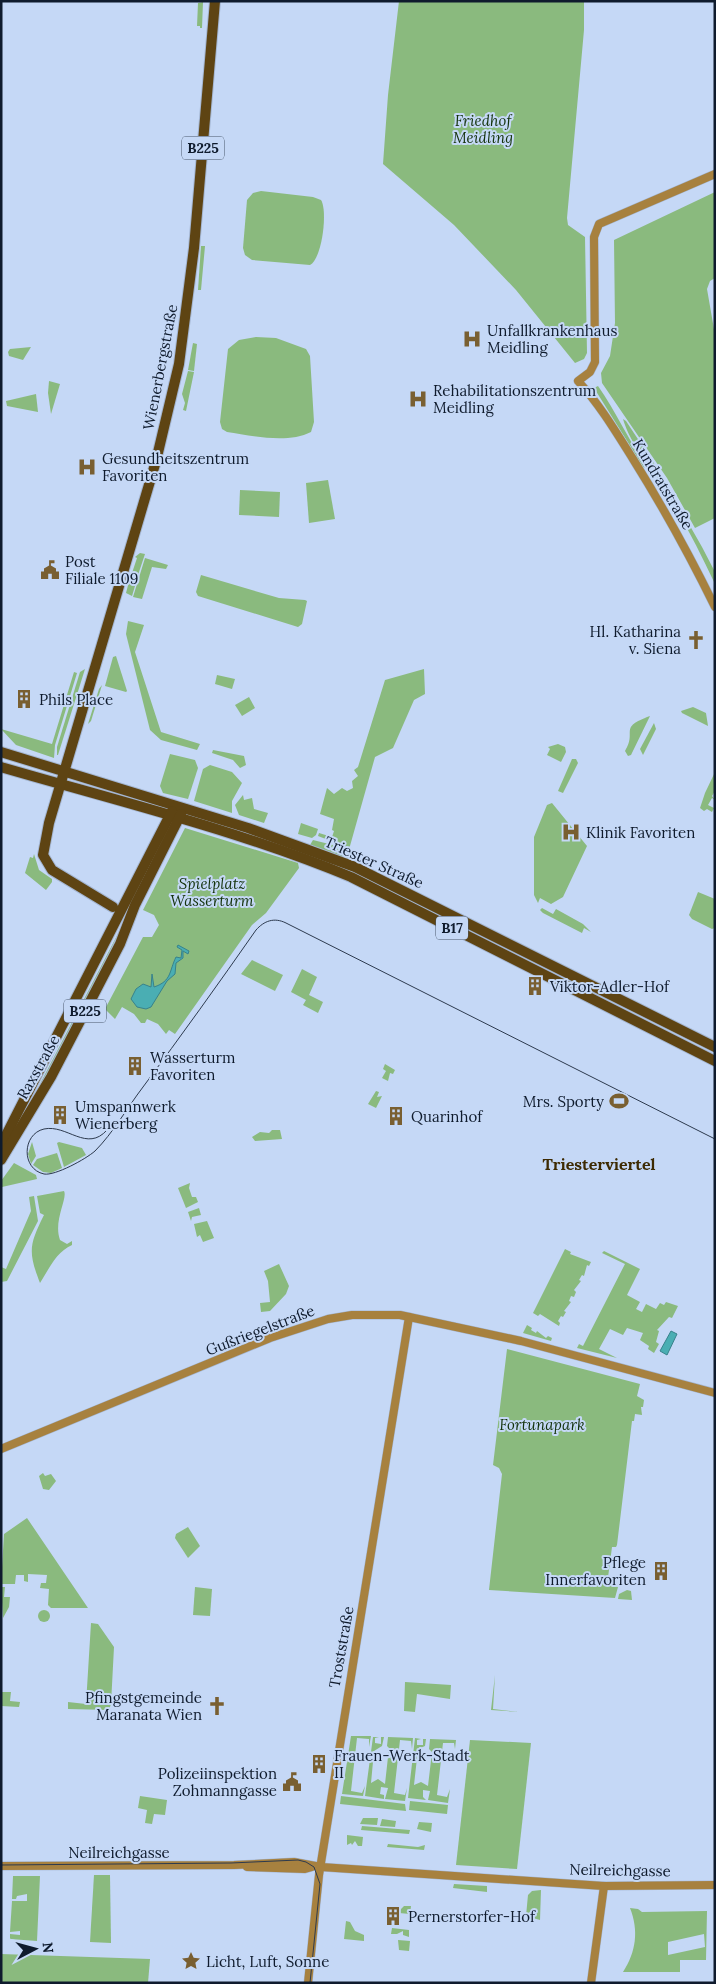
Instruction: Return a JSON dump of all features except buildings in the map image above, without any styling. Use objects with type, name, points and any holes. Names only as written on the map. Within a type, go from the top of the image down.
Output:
[{"type":"main road","name":"Wienerbergstraße","points":[[113,907],[61,876],[46,862],[44,846],[60,784],[128,558],[174,392],[190,292],[215,1]]},
{"type":"main road","name":"Triester Straße","points":[[1,752],[177,812],[351,877],[715,1061]]},
{"type":"main road","name":"Triester Straße","points":[[1,767],[60,784],[248,828],[355,867],[715,1048]]},
{"type":"main road","name":"Raxstraße","points":[[1,1160],[51,1077],[120,944],[130,906],[177,812]]},
{"type":"main road","name":"Raxstraße","points":[[1,1145],[116,923],[130,906]]},
{"type":"main road","points":[[116,923],[113,907],[130,906]]},
{"type":"street","name":"Kundratstraße","points":[[715,174],[599,224],[594,237],[595,362],[590,372],[578,382],[602,410],[646,480],[681,540],[715,607]]},
{"type":"street","name":"Gußriegelstraße","points":[[1,1449],[295,1329],[352,1315],[400,1315],[521,1341],[715,1393]]},
{"type":"street","name":"Troststraße","points":[[308,1983],[321,1868],[348,1687],[388,1459],[409,1317]]},
{"type":"street","name":"Neilreichgasse","points":[[2,1866],[234,1865],[294,1862],[321,1868],[446,1874],[604,1886],[715,1885]]},
{"type":"street","points":[[591,1983],[604,1886]]},
{"type":"green space","name":"Friedhof Meidling","points":[[399,1],[584,1],[584,30],[567,218],[568,225],[585,237],[587,353],[584,359],[575,363],[516,290],[454,225],[383,164],[388,95]]},
{"type":"green space","points":[[203,2],[202,28],[200,28],[200,26],[197,26],[198,3]]},
{"type":"green space","points":[[261,191],[313,197],[321,200],[324,214],[323,234],[318,254],[310,265],[252,260],[245,255],[243,248],[247,200],[253,193]]},
{"type":"green space","points":[[715,192],[715,278],[710,281],[707,289],[715,335],[715,518],[695,528],[667,478],[602,383],[601,373],[610,356],[615,323],[614,240]]},
{"type":"green space","points":[[201,246],[205,246],[201,290],[198,290]]},
{"type":"green space","points":[[256,337],[276,338],[306,349],[310,356],[314,422],[311,432],[292,438],[270,438],[227,432],[222,429],[220,422],[228,349],[239,340]]},
{"type":"green space","points":[[193,343],[197,344],[194,371],[188,370]]},
{"type":"green space","points":[[31,347],[23,360],[9,356],[8,352],[10,349]]},
{"type":"green space","points":[[188,371],[194,372],[186,411],[183,410],[185,403],[182,394]]},
{"type":"green space","points":[[49,381],[60,384],[51,414],[48,393]]},
{"type":"green space","points":[[598,386],[646,467],[644,468],[594,388]]},
{"type":"green space","points":[[36,394],[38,412],[7,406],[6,401]]},
{"type":"green space","points":[[623,419],[657,468],[702,547],[715,572],[715,584],[683,521],[630,437]]},
{"type":"green space","points":[[328,480],[335,519],[309,523],[306,483]]},
{"type":"green space","points":[[240,490],[280,492],[279,517],[239,515]]},
{"type":"green space","points":[[140,553],[145,554],[138,575],[132,573],[137,558],[135,557]]},
{"type":"green space","points":[[145,558],[168,565],[166,569],[152,567],[142,599],[133,597]]},
{"type":"green space","points":[[131,574],[138,576],[132,596],[126,593]]},
{"type":"green space","points":[[201,575],[279,598],[305,600],[307,601],[302,624],[298,627],[198,596],[196,592]]},
{"type":"green space","points":[[128,621],[144,625],[135,652],[161,732],[200,744],[197,750],[161,740],[150,730],[126,634]]},
{"type":"green space","points":[[116,656],[126,692],[105,686],[113,657]]},
{"type":"green space","points":[[85,669],[57,755],[57,747],[80,672]]},
{"type":"green space","points":[[424,669],[425,694],[414,700],[393,748],[375,757],[348,853],[336,843],[318,836],[319,833],[332,837],[334,831],[332,830],[334,819],[320,814],[327,788],[334,794],[342,788],[347,791],[353,788],[352,781],[358,776],[354,770],[358,767],[385,680]]},
{"type":"green space","points":[[74,672],[77,673],[55,745],[54,758],[16,745],[1,729],[52,744]]},
{"type":"green space","points":[[217,675],[235,679],[232,689],[215,684]]},
{"type":"green space","points":[[102,685],[91,721],[88,724],[99,689]]},
{"type":"green space","points":[[249,697],[255,708],[242,716],[235,705]]},
{"type":"green space","points":[[693,707],[706,713],[708,726],[681,711]]},
{"type":"green space","points":[[650,716],[631,755],[628,756],[625,751],[630,739],[631,727],[640,720]]},
{"type":"green space","points":[[654,723],[656,729],[643,755],[640,749]]},
{"type":"green space","points":[[558,744],[565,747],[566,752],[561,762],[547,755],[550,749],[548,747]]},
{"type":"green space","points":[[213,750],[244,756],[246,765],[240,768],[233,760],[212,753]]},
{"type":"green space","points":[[170,754],[195,760],[198,768],[188,799],[163,793],[160,786]]},
{"type":"green space","points":[[572,759],[576,759],[578,763],[563,793],[558,791]]},
{"type":"green space","points":[[210,765],[232,772],[242,783],[232,801],[232,813],[194,801],[203,769]]},
{"type":"green space","points":[[715,772],[715,791],[712,796],[715,800],[712,798],[708,805],[714,808],[712,812],[707,809],[704,811],[700,808]]},
{"type":"green space","points":[[243,795],[244,800],[252,798],[254,809],[268,813],[264,823],[239,815],[235,805]]},
{"type":"green space","points":[[552,803],[587,846],[563,897],[551,904],[540,898],[538,903],[534,895],[534,837],[547,805]]},
{"type":"green space","points":[[301,823],[318,829],[316,835],[312,838],[298,834]]},
{"type":"green space","name":"Spielplatz Wasserturm","points":[[185,828],[298,863],[299,868],[266,913],[252,925],[175,1034],[169,1030],[166,1034],[158,1024],[147,1019],[145,1023],[141,1023],[134,1014],[122,1007],[115,1019],[105,1009],[143,937],[152,937],[159,925],[154,915],[143,910]]},
{"type":"green space","points":[[313,840],[333,845],[351,860],[310,845]]},
{"type":"green space","points":[[34,854],[39,870],[52,879],[46,890],[25,873],[30,857],[33,858]]},
{"type":"green space","points":[[698,892],[715,899],[715,928],[712,929],[692,919],[689,915]]},
{"type":"green space","points":[[542,908],[553,914],[556,909],[583,924],[591,932],[584,928],[582,933],[543,913],[540,910]]},
{"type":"green space","points":[[123,924],[77,1019],[36,1095],[41,1082]]},
{"type":"green space","points":[[252,960],[283,975],[275,991],[241,974]]},
{"type":"green space","points":[[302,969],[317,977],[309,995],[323,1002],[318,1013],[303,1005],[306,1000],[291,992]]},
{"type":"green space","points":[[385,1064],[395,1070],[393,1074],[390,1073],[388,1081],[382,1078],[386,1071],[383,1069]]},
{"type":"green space","points":[[376,1091],[379,1092],[377,1097],[382,1096],[376,1108],[368,1104]]},
{"type":"green space","points":[[272,1130],[280,1130],[282,1139],[255,1141],[252,1137],[260,1132],[269,1133]]},
{"type":"green space","points":[[32,1142],[36,1156],[31,1164],[28,1154]]},
{"type":"green space","points":[[57,1143],[82,1148],[86,1155],[64,1167]]},
{"type":"green space","points":[[57,1153],[62,1168],[51,1173],[43,1172],[33,1165],[37,1159]]},
{"type":"green space","points":[[14,1163],[36,1175],[37,1179],[2,1187],[1,1181]]},
{"type":"green space","points":[[190,1183],[189,1188],[192,1197],[196,1197],[198,1202],[186,1208],[178,1188]]},
{"type":"green space","points":[[64,1191],[58,1233],[60,1240],[67,1244],[72,1241],[72,1245],[57,1256],[40,1283],[32,1256],[35,1234],[44,1215],[40,1213],[37,1196]]},
{"type":"green space","points":[[34,1196],[38,1221],[7,1281],[1,1282],[1,1267],[6,1269],[31,1211],[29,1197]]},
{"type":"green space","points":[[199,1208],[201,1215],[192,1217],[191,1221],[188,1212]]},
{"type":"green space","points":[[207,1221],[214,1238],[203,1242],[200,1235],[197,1237],[194,1224]]},
{"type":"green space","points":[[565,1249],[571,1252],[570,1254],[591,1262],[589,1266],[587,1265],[584,1276],[582,1275],[579,1280],[581,1281],[574,1290],[576,1292],[574,1297],[571,1296],[569,1301],[571,1302],[564,1311],[566,1312],[558,1321],[560,1323],[559,1326],[540,1314],[538,1316],[533,1313]]},
{"type":"green space","points":[[604,1251],[640,1269],[627,1295],[640,1302],[636,1309],[642,1312],[646,1304],[656,1309],[660,1303],[664,1305],[666,1302],[678,1306],[672,1318],[669,1317],[657,1330],[659,1331],[656,1342],[659,1344],[654,1353],[648,1349],[649,1346],[640,1340],[643,1333],[627,1328],[623,1335],[610,1329],[599,1349],[617,1358],[577,1348],[579,1344],[583,1346],[625,1264],[602,1253]]},
{"type":"green space","points":[[279,1264],[289,1286],[286,1294],[270,1311],[261,1312],[260,1303],[270,1302],[268,1281],[264,1271]]},
{"type":"green space","points":[[527,1325],[536,1333],[537,1331],[546,1338],[548,1336],[552,1338],[551,1341],[523,1333]]},
{"type":"green space","name":"Fortunapark","points":[[507,1349],[640,1384],[637,1396],[644,1400],[643,1407],[641,1407],[642,1415],[635,1414],[634,1421],[632,1421],[617,1545],[612,1547],[607,1585],[618,1587],[615,1598],[489,1590],[502,1474],[499,1468],[493,1465]]},
{"type":"green space","points":[[43,1473],[45,1476],[51,1474],[56,1481],[49,1490],[43,1489],[39,1476]]},
{"type":"green space","points":[[27,1518],[88,1608],[51,1608],[48,1605],[49,1589],[40,1588],[41,1583],[46,1583],[47,1575],[28,1574],[28,1582],[24,1581],[24,1575],[16,1575],[15,1584],[1,1584],[4,1534]]},
{"type":"green space","points":[[188,1527],[200,1546],[188,1558],[175,1538],[176,1534]]},
{"type":"green space","points":[[1,1587],[5,1587],[4,1597],[10,1597],[9,1607],[3,1618]]},
{"type":"green space","points":[[195,1587],[212,1589],[210,1616],[193,1615]]},
{"type":"green space","points":[[627,1590],[631,1591],[632,1600],[618,1599],[619,1594]]},
{"type":"green space","points":[[46,1610],[49,1611],[49,1621],[42,1622],[39,1621],[38,1614],[39,1611]]},
{"type":"green space","points":[[91,1623],[98,1624],[114,1647],[111,1704],[109,1710],[68,1709],[68,1702],[86,1704]]},
{"type":"green space","points":[[495,1675],[493,1709],[519,1712],[491,1710]]},
{"type":"green space","points":[[405,1682],[451,1685],[450,1699],[417,1694],[415,1712],[404,1711]]},
{"type":"green space","points":[[1,1692],[11,1692],[10,1701],[20,1702],[19,1707],[1,1706]]},
{"type":"green space","points":[[351,1736],[371,1736],[369,1747],[369,1739],[357,1738],[351,1791],[362,1793],[365,1786],[363,1796],[342,1794]]},
{"type":"green space","points":[[373,1737],[379,1737],[375,1738],[375,1743],[381,1744],[381,1737],[384,1737],[382,1746],[374,1751],[371,1783],[378,1779],[385,1784],[389,1748],[387,1746],[388,1737],[413,1738],[412,1749],[411,1741],[400,1740],[394,1793],[405,1795],[407,1788],[405,1801],[385,1799],[388,1788],[381,1787],[380,1794],[384,1795],[384,1799],[365,1796]]},
{"type":"green space","points":[[415,1738],[421,1739],[417,1740],[417,1745],[423,1745],[423,1739],[426,1739],[425,1746],[418,1749],[414,1785],[421,1782],[428,1786],[432,1752],[429,1749],[430,1739],[456,1740],[455,1749],[454,1743],[443,1743],[437,1795],[447,1797],[450,1789],[448,1803],[428,1800],[430,1791],[423,1790],[423,1797],[426,1800],[408,1798]]},
{"type":"green space","points":[[470,1740],[531,1743],[517,1869],[456,1865]]},
{"type":"green space","points":[[140,1796],[167,1800],[165,1815],[154,1814],[152,1824],[145,1823],[147,1810],[138,1808]]},
{"type":"green space","points":[[341,1796],[405,1804],[406,1811],[340,1804]]},
{"type":"green space","points":[[410,1801],[448,1805],[447,1814],[409,1810]]},
{"type":"green space","points":[[363,1818],[378,1818],[377,1825],[360,1824]]},
{"type":"green space","points":[[382,1819],[396,1821],[395,1827],[380,1826]]},
{"type":"green space","points":[[419,1822],[432,1823],[431,1832],[417,1829]]},
{"type":"green space","points":[[362,1826],[410,1830],[409,1834],[361,1830]]},
{"type":"green space","points":[[347,1835],[363,1837],[362,1846],[358,1846],[355,1841],[352,1845],[351,1843],[347,1845]]},
{"type":"green space","points":[[388,1844],[418,1847],[425,1845],[424,1850],[387,1847]]},
{"type":"green space","points":[[94,1875],[110,1875],[111,1943],[90,1942]]},
{"type":"green space","points":[[13,1876],[40,1876],[37,1941],[10,1939],[10,1934],[20,1935],[20,1931],[10,1932],[12,1901],[27,1901],[27,1894],[12,1899]]},
{"type":"green space","points":[[454,1884],[487,1886],[487,1892],[453,1888]]},
{"type":"green space","points":[[541,1890],[540,1920],[526,1916],[528,1895],[532,1891]]},
{"type":"green space","points":[[389,1906],[399,1911],[404,1906],[411,1906],[410,1914],[388,1912]]},
{"type":"green space","points":[[630,1908],[638,1909],[642,1912],[707,1911],[706,1960],[680,1960],[680,1972],[623,1972],[631,1957],[635,1941],[633,1917]],"holes":[[[704,1934],[705,1947],[668,1955],[668,1942]]]},
{"type":"green space","points":[[346,1921],[350,1922],[355,1931],[364,1935],[364,1941],[344,1939]]},
{"type":"green space","points":[[392,1928],[409,1930],[409,1937],[403,1935],[403,1931],[391,1934]]},
{"type":"green space","points":[[398,1940],[410,1941],[409,1951],[399,1950]]},
{"type":"green space","points":[[1,1954],[150,1959],[148,1983],[1,1983]]},
{"type":"shaded area","points":[[178,945],[189,951],[188,954],[183,951],[183,958],[176,963],[175,974],[167,981],[151,1007],[146,1009],[137,1007],[131,999],[136,989],[143,984],[151,987],[152,974],[154,987],[167,979],[176,957],[181,958],[182,950],[177,947]]},
{"type":"shaded area","points":[[671,1331],[677,1334],[667,1355],[660,1351]]},
{"type":"tram line","points":[[107,1130],[92,1139],[61,1130],[44,1129],[31,1137],[28,1144],[28,1159],[36,1171],[49,1174],[70,1166],[95,1151],[114,1128],[256,930],[266,922],[277,920],[715,1139]]},
{"type":"tram line","points":[[1,1865],[231,1863],[298,1860],[306,1862],[314,1867],[320,1884],[310,1983]]},
{"type":"place","name":"Unfallkrankenhaus Meidling","points":[[472,339]]},
{"type":"place","name":"Rehabilitationszentrum Meidling","points":[[418,399]]},
{"type":"place","name":"Gesundheitszentrum Favoriten","points":[[87,467]]},
{"type":"place","name":"Post Filiale 1109","points":[[50,570]]},
{"type":"place","name":"Hl. Katharina v. Siena","points":[[696,640]]},
{"type":"place","name":"Phils Place","points":[[24,699]]},
{"type":"place","name":"Klinik Favoriten","points":[[571,832]]},
{"type":"place","name":"Viktor-Adler-Hof","points":[[535,986]]},
{"type":"place","name":"Wasserturm Favoriten","points":[[135,1066]]},
{"type":"place","name":"Mrs. Sporty","points":[[619,1101]]},
{"type":"place","name":"Umspannwerk Wienerberg","points":[[60,1115]]},
{"type":"place","name":"Quarinhof","points":[[396,1116]]},
{"type":"place","name":"Pflege Innerfavoriten","points":[[661,1571]]},
{"type":"place","name":"Pfingstgemeinde Maranata Wien","points":[[217,1706]]},
{"type":"place","name":"Frauen-Werk-Stadt II","points":[[319,1764]]},
{"type":"place","name":"Polizeiinspektion Zohmanngasse","points":[[292,1782]]},
{"type":"place","name":"Pernerstorfer-Hof","points":[[393,1916]]},
{"type":"place","name":"Licht, Luft, Sonne","points":[[191,1961]]},
{"type":"district","name":"Triesterviertel","points":[[599,1164]]}]
